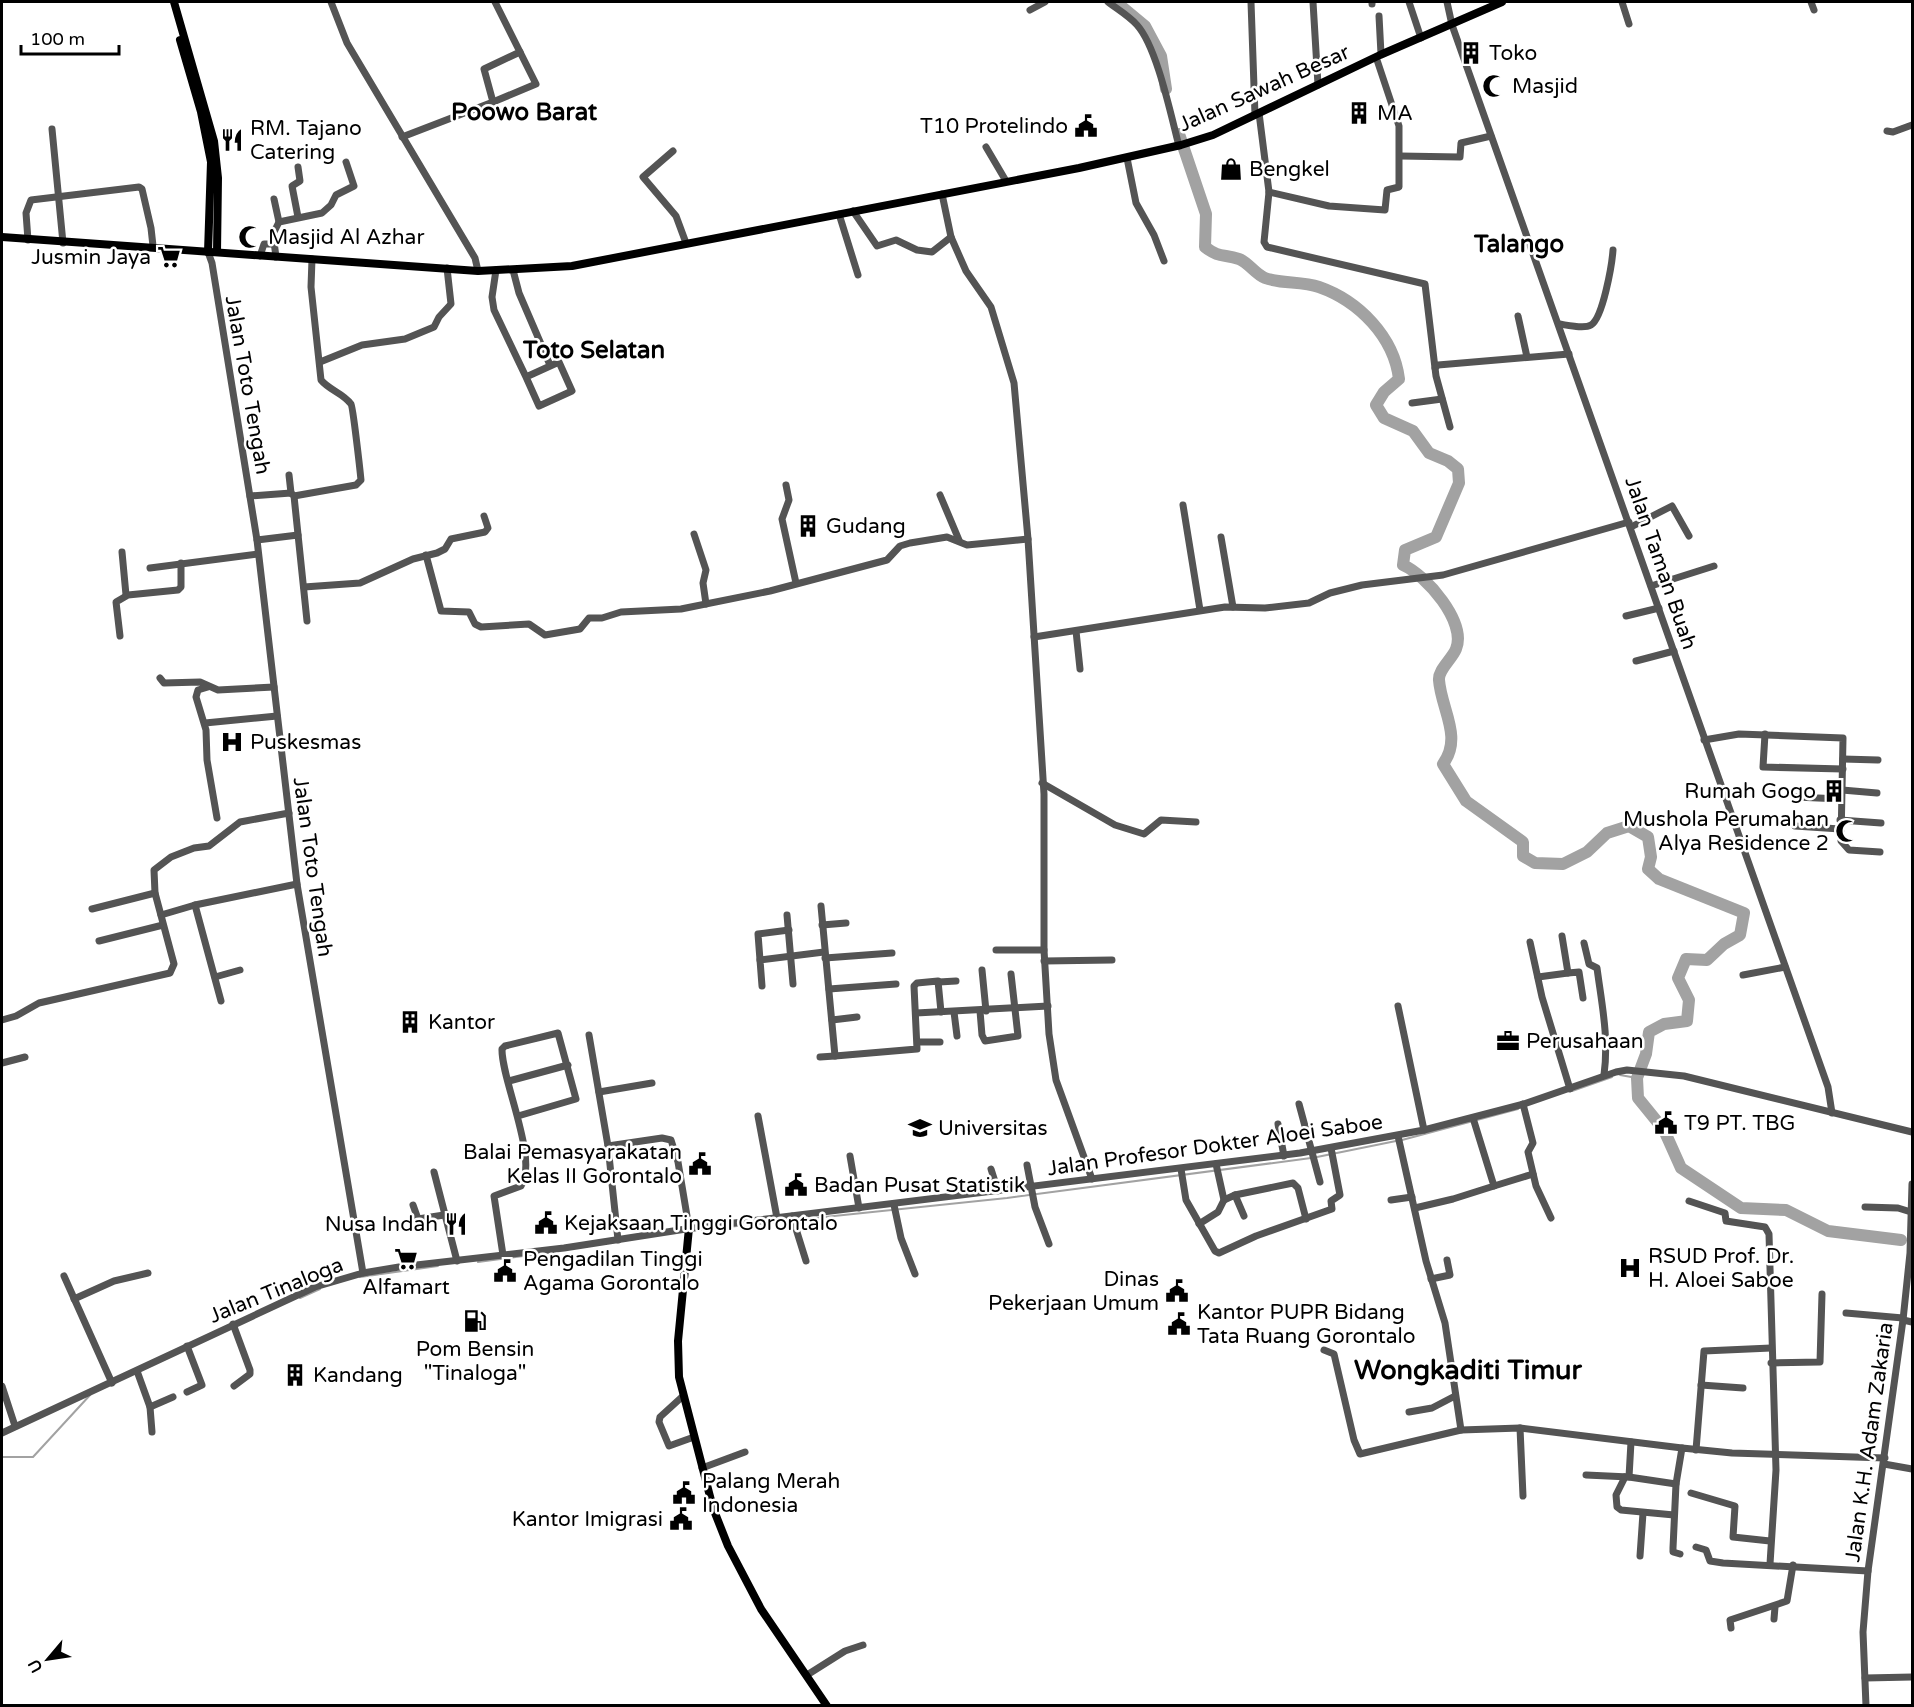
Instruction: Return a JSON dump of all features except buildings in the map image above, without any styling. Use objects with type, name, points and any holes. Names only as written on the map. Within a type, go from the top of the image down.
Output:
[{"type":"main road","points":[[169,2],[213,153]]},
{"type":"main road","points":[[2,237],[212,252],[213,153],[209,117],[174,2]]},
{"type":"main road","name":"Jalan Sawah Besar","points":[[212,252],[478,271],[572,266],[1180,146],[1257,114],[1379,55],[1502,2]]},
{"type":"main road","points":[[689,1228],[678,1341],[679,1377],[719,1527],[739,1569],[775,1631],[827,1706]]},
{"type":"street","points":[[331,2],[347,43],[475,258],[478,271]]},
{"type":"street","points":[[402,136],[536,84],[495,2]]},
{"type":"street","points":[[1030,10],[1045,2]]},
{"type":"street","points":[[1108,2],[1143,33],[1180,146]]},
{"type":"street","points":[[1251,2],[1257,114],[1269,192],[1264,237],[1267,247],[1426,285],[1435,368],[1450,427]]},
{"type":"street","points":[[1313,2],[1318,85]]},
{"type":"street","points":[[1409,2],[1421,38]]},
{"type":"street","name":"Jalan Taman Buah","points":[[1447,2],[1452,25],[1827,1087],[1832,1113]]},
{"type":"street","points":[[1622,2],[1629,24]]},
{"type":"street","points":[[1811,2],[1814,10]]},
{"type":"street","points":[[1269,192],[1329,206],[1384,211],[1387,190],[1399,188],[1399,126],[1379,55],[1379,16]]},
{"type":"street","points":[[493,102],[484,69],[520,52]]},
{"type":"street","points":[[1887,131],[1893,132],[1912,125]]},
{"type":"street","points":[[52,129],[63,243]]},
{"type":"street","points":[[1400,156],[1460,157],[1461,143],[1491,136]]},
{"type":"street","points":[[986,147],[1006,181]]},
{"type":"street","points":[[673,151],[643,177],[676,216],[686,243]]},
{"type":"street","points":[[1127,158],[1136,203],[1154,235],[1164,261]]},
{"type":"street","points":[[276,257],[274,230],[279,222],[325,212],[336,195],[354,186],[346,162]]},
{"type":"street","points":[[298,167],[300,180],[292,186],[298,217]]},
{"type":"street","points":[[28,240],[26,213],[33,199],[60,199],[141,188],[153,246]]},
{"type":"street","points":[[942,194],[951,237],[966,272],[991,307],[1011,368],[1028,538],[1034,637],[1042,783],[1044,961],[1049,1034],[1056,1080],[1092,1179]]},
{"type":"street","points":[[274,199],[279,222]]},
{"type":"street","points":[[853,211],[877,246],[896,240],[917,250],[932,252],[951,237]]},
{"type":"street","points":[[840,214],[858,274]]},
{"type":"street","points":[[260,256],[264,244],[274,244]]},
{"type":"street","points":[[1558,324],[1587,326],[1593,323],[1601,307],[1604,291],[1610,283],[1613,250]]},
{"type":"street","name":"Jalan Toto Tengah","points":[[212,252],[257,540],[297,884],[363,1273]]},
{"type":"street","points":[[250,496],[292,494],[361,482],[353,408],[346,398],[322,382],[311,287],[312,259]]},
{"type":"street","points":[[320,362],[362,345],[405,339],[434,327],[439,317],[451,304],[447,268]]},
{"type":"street","points":[[496,270],[492,297],[494,310],[539,406],[571,393],[572,389],[561,363],[550,365],[526,377]]},
{"type":"street","points":[[513,270],[519,293],[550,365]]},
{"type":"street","points":[[1518,316],[1527,357]]},
{"type":"street","points":[[1435,368],[1442,364],[1569,354]]},
{"type":"street","points":[[1412,403],[1442,399]]},
{"type":"street","points":[[289,475],[307,621]]},
{"type":"street","points":[[786,486],[789,500],[782,519],[796,583]]},
{"type":"street","points":[[940,495],[960,543]]},
{"type":"street","points":[[1183,505],[1200,610]]},
{"type":"street","points":[[1034,637],[1200,610],[1233,607],[1265,608],[1302,604],[1330,592],[1362,585],[1424,579],[1630,525],[1672,506],[1689,536]]},
{"type":"street","points":[[304,587],[360,583],[445,549],[451,539],[485,532],[488,528],[484,516]]},
{"type":"street","points":[[694,534],[706,570],[703,584],[706,604]]},
{"type":"street","points":[[257,540],[298,535]]},
{"type":"street","points":[[426,555],[439,609],[469,612],[475,624],[481,627],[529,624],[536,626],[545,634],[562,634],[582,628],[587,618],[602,618],[621,612],[666,610],[770,591],[887,560],[904,544],[947,537],[956,538],[960,543],[968,545],[1028,538]]},
{"type":"street","points":[[1221,537],[1233,607]]},
{"type":"street","points":[[122,552],[126,595]]},
{"type":"street","points":[[150,568],[258,554]]},
{"type":"street","points":[[120,636],[116,602],[126,595],[178,590],[181,586],[181,563]]},
{"type":"street","points":[[1651,586],[1714,566]]},
{"type":"street","points":[[1626,616],[1659,608]]},
{"type":"street","points":[[1076,630],[1080,669]]},
{"type":"street","points":[[1636,661],[1674,651]]},
{"type":"street","points":[[160,678],[168,684],[200,682],[218,690],[274,687]]},
{"type":"street","points":[[208,687],[198,690],[196,698],[205,723],[207,760],[216,818]]},
{"type":"street","points":[[205,723],[277,716]]},
{"type":"street","points":[[1704,740],[1711,737],[1765,734],[1843,738],[1841,841],[1849,850],[1880,852]]},
{"type":"street","points":[[1765,734],[1763,767],[1843,769]]},
{"type":"street","points":[[1843,759],[1878,760]]},
{"type":"street","points":[[1042,783],[1125,830],[1144,834],[1161,820],[1196,822]]},
{"type":"street","points":[[1842,790],[1877,793]]},
{"type":"street","points":[[1795,797],[1841,799]]},
{"type":"street","points":[[2,1020],[16,1016],[39,1003],[170,973],[174,964],[155,893],[152,872],[171,857],[209,846],[240,822],[289,813]]},
{"type":"street","points":[[1840,820],[1881,824]]},
{"type":"street","points":[[1795,826],[1840,828]]},
{"type":"street","points":[[161,915],[195,905],[297,884]]},
{"type":"street","points":[[92,909],[155,893]]},
{"type":"street","points":[[195,905],[221,1001]]},
{"type":"street","points":[[821,906],[835,1056]]},
{"type":"street","points":[[787,915],[793,984]]},
{"type":"street","points":[[822,925],[846,923]]},
{"type":"street","points":[[99,941],[163,925]]},
{"type":"street","points":[[762,986],[758,933],[789,930]]},
{"type":"street","points":[[1562,936],[1568,973]]},
{"type":"street","points":[[1530,942],[1570,1089]]},
{"type":"street","points":[[1584,943],[1588,964],[1597,968],[1608,1040],[1604,1076]]},
{"type":"street","points":[[996,950],[1044,950]]},
{"type":"street","points":[[760,960],[791,956],[892,952]]},
{"type":"street","points":[[1044,961],[1112,960]]},
{"type":"street","points":[[1743,975],[1785,968]]},
{"type":"street","points":[[215,976],[240,970]]},
{"type":"street","points":[[982,970],[982,1035],[987,1041],[1018,1036],[1011,974]]},
{"type":"street","points":[[1538,977],[1579,972],[1583,998]]},
{"type":"street","points":[[820,1057],[916,1049],[918,1042],[915,984],[956,981]]},
{"type":"street","points":[[939,982],[941,1012]]},
{"type":"street","points":[[829,989],[896,984]]},
{"type":"street","points":[[916,1013],[1048,1006]]},
{"type":"street","points":[[1398,1006],[1424,1130]]},
{"type":"street","points":[[954,1012],[957,1036]]},
{"type":"street","points":[[832,1020],[857,1017]]},
{"type":"street","points":[[503,1255],[494,1196],[518,1188],[524,1181],[523,1142],[502,1051],[505,1046],[557,1033],[568,1065],[575,1101],[518,1116]]},
{"type":"street","points":[[589,1035],[608,1146],[618,1240]]},
{"type":"street","points":[[918,1042],[940,1042]]},
{"type":"street","points":[[2,1063],[25,1057]]},
{"type":"street","points":[[509,1081],[568,1065]]},
{"type":"street","name":"Jalan Profesor Dokter Aloei Saboe","points":[[689,1228],[777,1218],[793,1220],[859,1208],[895,1209],[998,1191],[1033,1192],[1092,1179],[1182,1172],[1216,1164],[1332,1153],[1424,1130],[1474,1121],[1627,1070],[1684,1076],[1912,1132]]},
{"type":"street","points":[[599,1092],[652,1083]]},
{"type":"street","points":[[1299,1104],[1320,1182]]},
{"type":"street","points":[[1523,1104],[1533,1143],[1528,1152],[1533,1174],[1538,1193],[1551,1218]]},
{"type":"street","points":[[758,1116],[777,1218]]},
{"type":"street","points":[[1474,1121],[1494,1186]]},
{"type":"street","points":[[1278,1124],[1284,1156]]},
{"type":"street","points":[[1398,1136],[1431,1279],[1445,1323],[1461,1430]]},
{"type":"street","points":[[608,1146],[662,1138],[671,1140],[678,1162],[689,1228]]},
{"type":"street","points":[[1182,1172],[1186,1200],[1198,1224],[1215,1251],[1219,1253],[1268,1231],[1330,1210],[1331,1201],[1340,1196],[1332,1153]]},
{"type":"street","points":[[850,1156],[859,1208]]},
{"type":"street","points":[[1216,1164],[1224,1200]]},
{"type":"street","points":[[1027,1165],[1049,1244]]},
{"type":"street","points":[[991,1169],[998,1191]]},
{"type":"street","points":[[434,1172],[457,1261]]},
{"type":"street","points":[[1415,1208],[1453,1200],[1533,1174]]},
{"type":"street","points":[[1198,1224],[1218,1212],[1224,1200],[1236,1195],[1293,1183],[1298,1188],[1306,1219]]},
{"type":"street","name":"Jalan K.H. Adam Zakaria","points":[[1866,1706],[1863,1632],[1868,1571],[1903,1319],[1910,1253],[1912,1184]]},
{"type":"street","points":[[1236,1195],[1244,1216]]},
{"type":"street","points":[[1391,1200],[1412,1197]]},
{"type":"street","points":[[1689,1201],[1725,1213],[1726,1221],[1765,1227],[1768,1231],[1776,1504],[1770,1541],[1770,1564]]},
{"type":"street","points":[[413,1205],[418,1219],[444,1215]]},
{"type":"street","points":[[1865,1207],[1898,1208],[1911,1212]]},
{"type":"street","points":[[895,1209],[901,1238],[915,1274]]},
{"type":"street","points":[[793,1220],[806,1261]]},
{"type":"street","name":"Jalan Tinaloga","points":[[2,1433],[315,1287],[363,1273],[618,1240],[689,1228]]},
{"type":"street","points":[[1431,1279],[1450,1275],[1447,1260]]},
{"type":"street","points":[[75,1299],[114,1281],[148,1273]]},
{"type":"street","points":[[64,1276],[112,1383]]},
{"type":"street","points":[[1771,1364],[1820,1362],[1822,1294]]},
{"type":"street","points":[[1846,1313],[1912,1322]]},
{"type":"street","points":[[233,1324],[250,1370],[250,1374],[234,1386]]},
{"type":"street","points":[[187,1346],[202,1385],[187,1392]]},
{"type":"street","points":[[1696,1450],[1704,1351],[1771,1348]]},
{"type":"street","points":[[1324,1350],[1334,1354],[1354,1440],[1360,1454],[1461,1430],[1520,1428],[1696,1450],[1884,1461],[1912,1469]]},
{"type":"street","points":[[137,1371],[150,1407],[152,1432]]},
{"type":"street","points":[[1701,1385],[1743,1388]]},
{"type":"street","points":[[2,1386],[15,1426]]},
{"type":"street","points":[[683,1395],[660,1417],[659,1422],[669,1446],[694,1437]]},
{"type":"street","points":[[1409,1412],[1432,1408],[1455,1396]]},
{"type":"street","points":[[150,1407],[173,1397]]},
{"type":"street","points":[[1520,1428],[1523,1496]]},
{"type":"street","points":[[1631,1442],[1627,1477],[1616,1495],[1617,1507],[1625,1511],[1674,1515]]},
{"type":"street","points":[[1680,1554],[1673,1552],[1674,1515],[1682,1448]]},
{"type":"street","points":[[702,1468],[745,1452]]},
{"type":"street","points":[[1586,1475],[1627,1477],[1677,1484]]},
{"type":"street","points":[[1691,1493],[1735,1506],[1733,1538],[1770,1541]]},
{"type":"street","points":[[1640,1556],[1643,1513]]},
{"type":"street","points":[[1696,1547],[1706,1550],[1710,1561],[1868,1571]]},
{"type":"street","points":[[1731,1628],[1730,1620],[1746,1617],[1766,1606],[1775,1607],[1790,1599],[1793,1566]]},
{"type":"street","points":[[1774,1619],[1775,1607]]},
{"type":"street","points":[[807,1675],[845,1651],[862,1645]]},
{"type":"street","points":[[1865,1677],[1912,1677]]},
{"type":"waterway","points":[[1116,2],[1145,26],[1161,56],[1166,89]]},
{"type":"waterway","points":[[1179,134],[1206,214],[1205,247],[1218,254],[1242,261],[1265,278],[1306,284],[1334,293],[1361,311],[1382,335],[1390,349],[1399,379],[1384,392],[1376,405],[1384,418],[1413,431],[1429,453],[1448,461],[1458,469],[1459,483],[1436,537],[1405,550],[1403,565],[1433,589],[1456,626],[1458,638],[1456,649],[1439,676],[1451,733],[1449,754],[1443,764],[1466,801],[1523,842],[1523,856],[1535,863],[1563,864],[1587,852],[1607,833],[1629,826],[1648,837],[1651,857],[1648,869],[1659,879],[1744,913],[1740,935],[1724,944],[1707,960],[1686,959],[1678,978],[1689,1000],[1687,1021],[1664,1024],[1649,1032],[1646,1054],[1637,1078],[1638,1098],[1664,1130],[1681,1168],[1741,1208],[1786,1210],[1828,1231],[1901,1240]]},
{"type":"waterway","points":[[1620,1075],[1637,1078]]},
{"type":"waterway","points":[[1572,1091],[1612,1077]]},
{"type":"waterway","points":[[1402,1140],[1518,1109]]},
{"type":"waterway","points":[[1317,1157],[1396,1141]]},
{"type":"waterway","points":[[718,1228],[1007,1198],[1311,1158]]},
{"type":"waterway","points":[[478,1262],[555,1252]]},
{"type":"waterway","points":[[360,1277],[438,1266]]},
{"type":"waterway","points":[[300,1298],[320,1289]]},
{"type":"waterway","points":[[2,1457],[33,1457],[91,1394]]},
{"type":"place","name":"Toko","points":[[1471,53]]},
{"type":"place","name":"Masjid","points":[[1494,86]]},
{"type":"place","name":"MA","points":[[1359,113]]},
{"type":"place","name":"T10 Protelindo","points":[[1086,126]]},
{"type":"place","name":"RM. Tajano Catering","points":[[232,140]]},
{"type":"place","name":"Bengkel","points":[[1231,169]]},
{"type":"place","name":"Masjid Al Azhar","points":[[250,237]]},
{"type":"place","name":"Jusmin Jaya","points":[[169,257]]},
{"type":"place","name":"Gudang","points":[[808,526]]},
{"type":"place","name":"Puskesmas","points":[[232,742]]},
{"type":"place","name":"Rumah Gogo","points":[[1834,791]]},
{"type":"place","name":"Mushola Perumahan Alya Residence 2","points":[[1847,831]]},
{"type":"place","name":"Kantor","points":[[410,1022]]},
{"type":"place","name":"Perusahaan","points":[[1508,1041]]},
{"type":"place","name":"T9 PT. TBG","points":[[1666,1123]]},
{"type":"place","name":"Universitas","points":[[920,1128]]},
{"type":"place","name":"Balai Pemasyarakatan Kelas II Gorontalo","points":[[700,1164]]},
{"type":"place","name":"Badan Pusat Statistik","points":[[796,1185]]},
{"type":"place","name":"Kejaksaan Tinggi Gorontalo","points":[[546,1223]]},
{"type":"place","name":"Nusa Indah","points":[[456,1224]]},
{"type":"place","name":"Alfamart","points":[[406,1259]]},
{"type":"place","name":"RSUD Prof. Dr. H. Aloei Saboe","points":[[1630,1268]]},
{"type":"place","name":"Pengadilan Tinggi Agama Gorontalo","points":[[505,1271]]},
{"type":"place","name":"Dinas Pekerjaan Umum","points":[[1177,1291]]},
{"type":"place","name":"Pom Bensin \"Tinaloga\"","points":[[475,1321]]},
{"type":"place","name":"Kantor PUPR Bidang Tata Ruang Gorontalo","points":[[1179,1324]]},
{"type":"place","name":"Kandang","points":[[295,1375]]},
{"type":"place","name":"Palang Merah Indonesia","points":[[684,1493]]},
{"type":"place","name":"Kantor Imigrasi","points":[[681,1519]]},
{"type":"district","name":"Poowo Barat","points":[[524,112]]},
{"type":"district","name":"Talango","points":[[1519,244]]},
{"type":"district","name":"Toto Selatan","points":[[594,350]]},
{"type":"district","name":"Wongkaditi Timur","points":[[1468,1370]]}]
